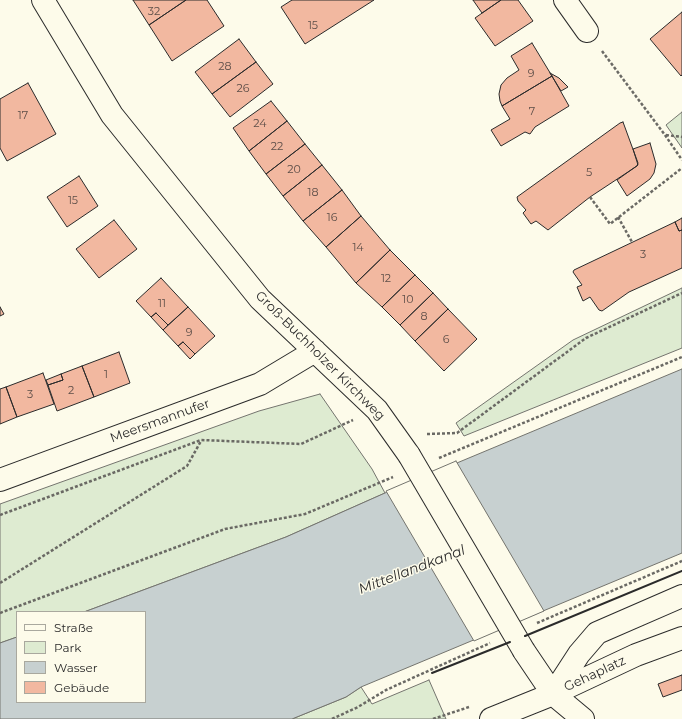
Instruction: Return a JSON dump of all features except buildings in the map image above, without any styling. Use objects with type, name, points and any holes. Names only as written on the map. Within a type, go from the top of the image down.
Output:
[{"type":"street","name":"Groß-Buchholzer Kirchweg","points":[[43,0],[112,114],[260,298],[377,410],[405,464],[524,651],[553,694],[583,719]]},
{"type":"street","points":[[565,0],[587,31]]},
{"type":"street","name":"Meersmannufer","points":[[0,480],[260,384],[315,351]]},
{"type":"street","name":"Gehaplatz","points":[[553,694],[579,654],[597,633],[682,596]]},
{"type":"street","name":"Gehaplatz","points":[[553,694],[636,655],[682,638]]},
{"type":"street","points":[[491,719],[553,694]]},
{"type":"path","points":[[587,31],[682,160]]},
{"type":"path","points":[[665,135],[682,137]]},
{"type":"path","points":[[590,197],[610,224],[682,168]]},
{"type":"path","points":[[618,217],[632,242]]},
{"type":"path","points":[[427,434],[457,433],[586,338],[682,292]]},
{"type":"path","points":[[437,458],[682,357]]},
{"type":"path","points":[[0,515],[201,440],[301,444],[353,420]]},
{"type":"path","points":[[0,583],[187,466],[201,440]]},
{"type":"path","points":[[0,613],[225,529],[305,514],[405,464]]},
{"type":"green space","points":[[682,112],[682,148],[666,125]]},
{"type":"green space","points":[[682,288],[682,348],[464,436],[456,423],[573,340]]},
{"type":"green space","points":[[320,394],[372,469],[385,493],[286,537],[87,611],[16,611],[16,637],[0,643],[0,504],[259,411]]},
{"type":"green space","points":[[429,680],[446,719],[292,719],[346,697],[361,687],[372,704]]},
{"type":"water","name":"Mittellandkanal","points":[[682,369],[682,553],[361,687],[346,697],[292,719],[0,719],[0,643],[16,637],[16,703],[146,703],[146,611],[87,611],[286,537],[385,493]]},
{"type":"pier","points":[[456,461],[544,611],[474,641],[386,491]]},
{"type":"wall","points":[[525,636],[682,571]]},
{"type":"wall","points":[[432,673],[510,642]]}]
